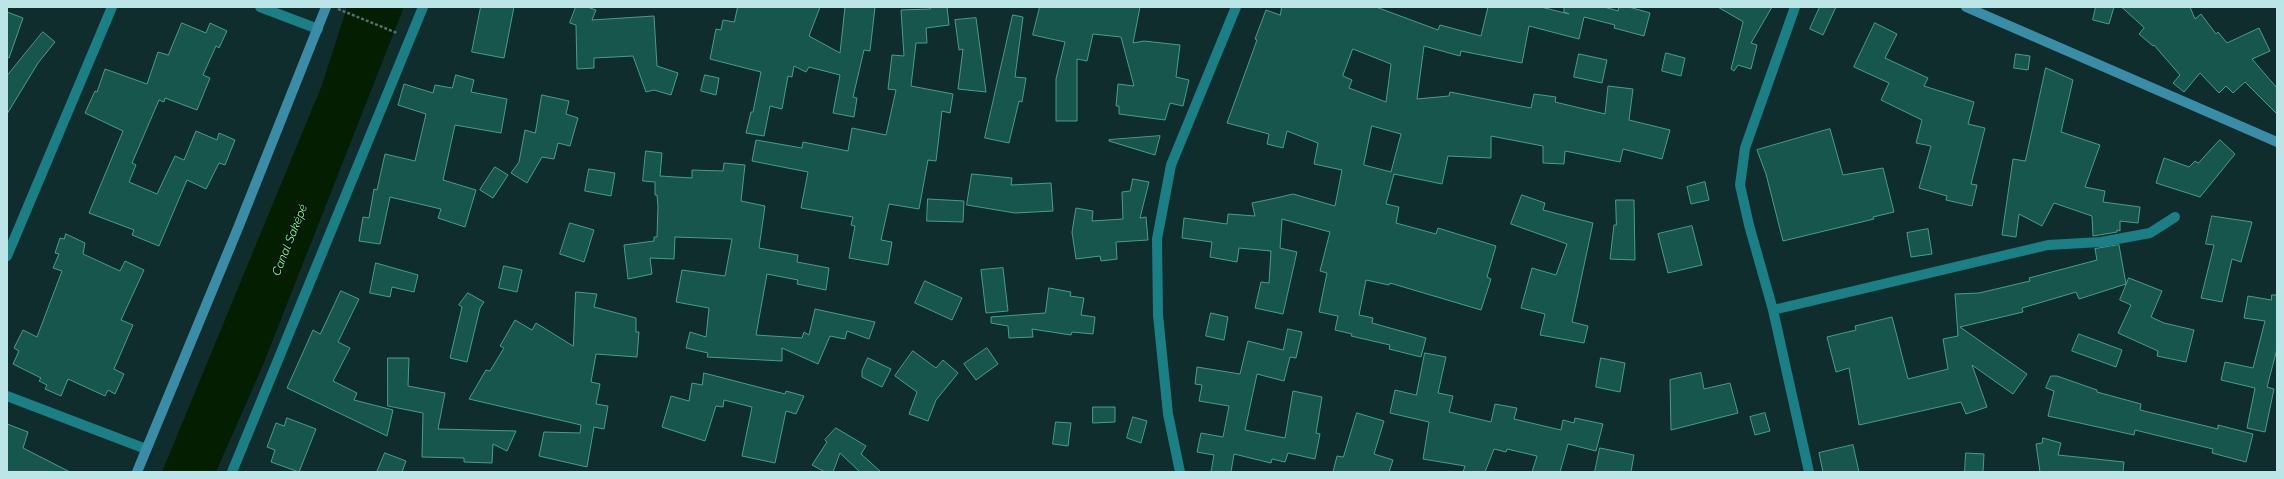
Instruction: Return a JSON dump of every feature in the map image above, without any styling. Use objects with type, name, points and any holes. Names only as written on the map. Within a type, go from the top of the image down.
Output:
[{"type":"street","points":[[7,256],[112,7]]},
{"type":"street","points":[[260,7],[318,29]]},
{"type":"street","points":[[137,472],[326,7]]},
{"type":"street","points":[[232,472],[423,7]]},
{"type":"street","points":[[1180,472],[1168,414],[1158,315],[1157,239],[1172,165],[1236,7]]},
{"type":"street","points":[[1795,7],[1745,148],[1740,185],[1748,225],[1773,310],[1809,472]]},
{"type":"street","points":[[1966,7],[2277,142]]},
{"type":"street","points":[[1773,310],[2048,245],[2101,242],[2150,233],[2175,217]]},
{"type":"street","points":[[7,396],[146,449]]},
{"type":"path","points":[[332,7],[411,39]]},
{"type":"water","name":"Canal Saképé","points":[[347,7],[404,7],[263,365],[216,472],[162,472],[322,85]]},
{"type":"building","points":[[481,7],[514,7],[504,58],[472,52]]},
{"type":"building","points":[[576,7],[587,7],[596,10],[592,20],[654,16],[657,66],[678,73],[671,95],[654,90],[646,92],[633,56],[594,58],[594,68],[577,69],[576,25],[570,23]]},
{"type":"building","points":[[738,7],[820,7],[809,36],[840,53],[845,7],[875,7],[870,51],[864,50],[853,97],[857,98],[854,117],[833,113],[840,75],[809,67],[806,72],[794,66],[792,77],[788,76],[782,109],[770,106],[764,136],[746,133],[751,112],[753,112],[761,72],[710,59],[716,29],[721,30],[723,20],[734,22]]},
{"type":"building","points":[[930,7],[947,7],[949,25],[926,28],[927,43],[916,43],[911,86],[953,94],[950,113],[942,111],[936,161],[928,160],[919,209],[889,204],[881,240],[892,242],[888,265],[849,258],[855,226],[851,225],[853,217],[801,208],[808,172],[752,161],[756,140],[802,148],[803,142],[848,151],[852,128],[886,135],[896,90],[888,89],[892,55],[904,56],[901,10],[930,9]]},
{"type":"building","points":[[1040,7],[1140,7],[1133,43],[1144,41],[1180,45],[1176,77],[1189,80],[1183,106],[1170,103],[1165,120],[1119,114],[1119,106],[1116,106],[1118,84],[1134,86],[1121,37],[1093,34],[1087,61],[1077,59],[1077,121],[1056,121],[1056,79],[1065,42],[1033,35]]},
{"type":"building","points":[[1282,7],[1376,7],[1438,30],[1440,25],[1481,36],[1488,7],[1541,7],[1569,14],[1564,12],[1564,7],[1604,7],[1618,11],[1619,7],[1629,7],[1650,13],[1644,36],[1614,28],[1615,25],[1584,17],[1579,39],[1529,26],[1522,63],[1461,51],[1460,56],[1424,46],[1417,99],[1449,96],[1450,92],[1531,108],[1534,94],[1556,97],[1555,102],[1605,114],[1608,86],[1633,89],[1629,120],[1670,130],[1662,159],[1623,149],[1620,162],[1565,151],[1564,164],[1543,163],[1543,146],[1491,136],[1491,158],[1448,156],[1442,184],[1394,174],[1386,204],[1399,207],[1396,223],[1436,234],[1438,228],[1496,246],[1487,277],[1491,279],[1481,310],[1390,283],[1389,285],[1366,280],[1359,315],[1373,318],[1372,323],[1426,338],[1421,357],[1389,349],[1390,345],[1351,336],[1352,334],[1335,330],[1338,316],[1319,312],[1327,273],[1320,271],[1330,232],[1282,219],[1280,248],[1297,252],[1283,314],[1255,308],[1261,282],[1269,283],[1271,251],[1239,248],[1237,262],[1210,257],[1212,242],[1182,238],[1184,218],[1227,224],[1228,214],[1255,216],[1252,203],[1293,194],[1335,206],[1342,170],[1314,164],[1318,143],[1287,131],[1283,148],[1267,144],[1269,134],[1227,123],[1257,40],[1255,39],[1266,10],[1280,15]],"holes":[[[1353,49],[1391,64],[1386,102],[1349,88],[1352,80],[1343,76]],[[1372,126],[1401,134],[1391,172],[1364,165]]]},
{"type":"building","points":[[1718,7],[1772,7],[1751,43],[1757,45],[1751,69],[1738,65],[1734,71],[1731,69],[1743,22]]},
{"type":"building","points":[[1820,7],[1836,7],[1823,35],[1810,29]]},
{"type":"building","points":[[2096,7],[2114,7],[2109,24],[2093,20]]},
{"type":"building","points":[[2122,7],[2190,7],[2195,19],[2201,14],[2216,34],[2218,32],[2227,43],[2259,28],[2270,51],[2252,59],[2277,88],[2277,114],[2245,82],[2233,93],[2226,86],[2219,93],[2200,73],[2184,92],[2173,83],[2180,75],[2154,45],[2153,46],[2139,34],[2144,28]]},
{"type":"building","points":[[7,12],[23,18],[9,58],[7,57]]},
{"type":"building","points":[[1013,15],[1023,17],[1015,77],[1026,78],[1022,102],[1019,101],[1009,143],[985,138]]},
{"type":"building","points":[[976,18],[986,92],[958,89],[963,49],[959,50],[955,20]]},
{"type":"building","points":[[182,23],[206,33],[210,23],[227,31],[219,48],[216,46],[203,75],[210,78],[197,110],[165,98],[164,102],[159,100],[132,163],[136,165],[129,182],[157,194],[175,156],[184,160],[196,131],[217,140],[219,133],[235,140],[225,165],[219,163],[206,189],[187,180],[159,246],[132,235],[134,230],[89,213],[123,131],[85,113],[95,91],[97,92],[105,69],[147,84],[158,52],[168,55]]},
{"type":"building","points":[[1875,23],[1897,34],[1885,58],[1928,78],[1924,86],[1974,102],[1968,124],[1985,128],[1971,184],[1977,185],[1972,206],[1946,200],[1947,196],[1919,188],[1931,146],[1916,143],[1922,120],[1881,100],[1889,83],[1854,67]]},
{"type":"building","points":[[43,32],[55,42],[38,63],[7,114],[7,76]]},
{"type":"building","points":[[1666,53],[1685,58],[1681,76],[1662,71]]},
{"type":"building","points":[[1579,54],[1607,60],[1602,83],[1574,77]]},
{"type":"building","points":[[2016,54],[2030,56],[2028,70],[2014,68]]},
{"type":"building","points":[[2046,68],[2073,80],[2061,132],[2100,145],[2085,187],[2105,191],[2103,202],[2140,207],[2138,223],[2120,221],[2120,231],[2117,230],[2117,232],[2093,236],[2092,216],[2054,203],[2042,226],[2019,214],[2016,237],[2002,235],[2013,159],[2025,161]]},
{"type":"building","points":[[456,75],[474,80],[471,92],[507,99],[501,133],[455,125],[443,180],[476,190],[465,227],[438,218],[441,209],[390,197],[380,244],[359,241],[363,217],[369,218],[374,189],[377,190],[385,154],[415,161],[426,114],[398,105],[404,84],[433,93],[435,85],[452,88]]},
{"type":"building","points":[[705,75],[719,78],[716,95],[701,91]]},
{"type":"building","points":[[542,95],[569,101],[566,114],[578,118],[570,146],[558,143],[554,159],[542,157],[527,183],[511,173],[519,162],[525,130],[535,133]]},
{"type":"building","points":[[1830,129],[1843,175],[1883,168],[1894,212],[1873,217],[1874,219],[1783,241],[1766,174],[1757,150]]},
{"type":"building","points":[[1160,136],[1155,155],[1109,141],[1109,140]]},
{"type":"building","points":[[2220,140],[2235,154],[2200,197],[2156,183],[2164,158],[2189,167],[2195,161],[2198,163]]},
{"type":"building","points":[[646,151],[662,153],[660,176],[692,178],[692,170],[723,171],[724,163],[745,165],[741,201],[765,206],[759,248],[798,255],[797,262],[829,268],[826,290],[797,284],[798,280],[767,274],[756,335],[802,338],[804,332],[809,335],[815,309],[875,322],[869,339],[847,331],[845,339],[830,336],[818,364],[782,348],[782,361],[707,357],[708,353],[686,348],[690,332],[706,337],[709,308],[676,302],[682,270],[725,276],[732,239],[675,237],[674,259],[650,258],[652,274],[628,279],[624,245],[654,241],[654,237],[657,237],[658,207],[657,195],[655,195],[655,182],[643,181]]},
{"type":"building","points":[[495,167],[508,175],[493,198],[480,190]]},
{"type":"building","points":[[589,169],[615,173],[611,196],[585,191]]},
{"type":"building","points":[[972,174],[1012,178],[1011,185],[1051,183],[1053,211],[1015,213],[967,205]]},
{"type":"building","points":[[1133,179],[1149,182],[1140,218],[1146,217],[1148,240],[1116,242],[1117,259],[1101,261],[1100,256],[1076,259],[1072,232],[1076,208],[1093,211],[1092,221],[1123,219],[1122,192],[1130,191]]},
{"type":"building","points":[[1705,182],[1709,200],[1691,204],[1687,187]]},
{"type":"building","points":[[1522,195],[1545,203],[1543,210],[1593,223],[1572,322],[1588,326],[1584,343],[1540,335],[1545,314],[1521,308],[1532,268],[1556,275],[1567,244],[1511,224]]},
{"type":"building","points":[[928,199],[964,201],[963,222],[927,221]]},
{"type":"building","points":[[1616,200],[1634,200],[1635,260],[1610,259],[1614,225],[1616,225]]},
{"type":"building","points":[[2212,216],[2252,222],[2241,262],[2232,259],[2222,302],[2201,298],[2214,245],[2206,244]]},
{"type":"building","points":[[570,223],[594,230],[584,262],[560,254]]},
{"type":"building","points":[[1692,226],[1702,265],[1668,273],[1658,234]]},
{"type":"building","points":[[1928,229],[1932,254],[1911,257],[1907,233]]},
{"type":"building","points":[[66,234],[85,243],[83,254],[120,271],[125,261],[144,270],[121,320],[133,325],[114,369],[124,374],[115,394],[108,390],[105,396],[68,379],[61,396],[45,389],[47,385],[39,381],[41,378],[13,364],[19,351],[14,348],[23,330],[37,337],[62,271],[53,268],[59,254],[55,253],[60,238],[64,239]]},
{"type":"building","points":[[2119,245],[2126,284],[2079,299],[2076,292],[2022,308],[2023,312],[1960,327],[2027,374],[2013,394],[1972,365],[1987,407],[1966,414],[1961,402],[1859,425],[1849,368],[1836,372],[1827,337],[1856,330],[1855,326],[1892,317],[1908,379],[1948,369],[1943,339],[1958,336],[1955,294],[1979,293],[2030,281],[2029,278],[2097,260],[2095,249]]},
{"type":"building","points":[[376,263],[418,275],[414,292],[392,287],[390,297],[370,293]]},
{"type":"building","points":[[504,266],[522,270],[517,292],[499,288]]},
{"type":"building","points":[[1003,268],[1008,311],[986,313],[981,270]]},
{"type":"building","points":[[2129,278],[2162,291],[2151,317],[2164,323],[2194,330],[2186,362],[2157,356],[2158,351],[2118,333],[2131,305],[2120,300]]},
{"type":"building","points":[[925,281],[962,298],[952,320],[915,303]]},
{"type":"building","points":[[1049,288],[1071,292],[1070,296],[1084,298],[1081,315],[1095,317],[1093,334],[1072,332],[1071,335],[1032,329],[1033,337],[1009,338],[1008,326],[991,323],[991,317],[1045,313]]},
{"type":"building","points":[[341,291],[359,299],[338,342],[350,348],[333,381],[357,393],[354,400],[393,410],[387,436],[287,388],[313,330],[320,334]]},
{"type":"building","points":[[576,292],[597,294],[594,307],[636,318],[636,332],[639,332],[637,357],[596,354],[591,382],[600,384],[596,404],[608,406],[604,429],[594,427],[587,467],[539,456],[544,432],[580,433],[581,425],[469,399],[486,370],[490,371],[504,348],[500,346],[515,320],[532,330],[536,323],[573,346]]},
{"type":"building","points":[[468,293],[484,302],[480,308],[467,362],[450,358],[462,307],[459,305]]},
{"type":"building","points":[[2272,295],[2277,295],[2277,349],[2267,387],[2274,389],[2265,432],[2247,428],[2255,388],[2221,380],[2225,362],[2253,368],[2265,321],[2244,318],[2248,296],[2271,300]]},
{"type":"building","points":[[1211,313],[1228,317],[1224,340],[1206,336]]},
{"type":"building","points":[[1288,329],[1302,332],[1296,358],[1290,357],[1284,381],[1257,374],[1245,430],[1285,438],[1293,391],[1322,397],[1316,433],[1320,434],[1315,459],[1288,453],[1285,462],[1272,459],[1271,463],[1234,454],[1231,472],[1211,472],[1214,455],[1197,452],[1201,433],[1223,437],[1229,406],[1199,401],[1202,385],[1195,384],[1197,367],[1240,374],[1248,341],[1283,350]]},
{"type":"building","points":[[2079,334],[2122,350],[2116,367],[2072,351]]},
{"type":"building","points":[[987,348],[998,364],[976,380],[964,364]]},
{"type":"building","points":[[913,351],[936,368],[943,360],[958,373],[936,400],[928,421],[909,414],[917,392],[895,376]]},
{"type":"building","points":[[1425,353],[1446,357],[1438,393],[1453,396],[1449,412],[1491,422],[1495,404],[1517,408],[1514,419],[1561,430],[1563,420],[1574,423],[1575,418],[1603,424],[1596,451],[1568,444],[1560,472],[1532,472],[1537,456],[1507,449],[1506,452],[1494,449],[1485,472],[1463,472],[1465,466],[1423,459],[1429,422],[1390,413],[1395,390],[1416,395]]},
{"type":"building","points":[[388,358],[409,358],[408,386],[445,393],[438,429],[516,431],[507,451],[493,444],[492,463],[464,462],[464,458],[422,457],[423,413],[388,406]]},
{"type":"building","points":[[868,358],[891,369],[882,387],[862,377],[862,371]]},
{"type":"building","points":[[1601,358],[1625,363],[1620,392],[1596,387]]},
{"type":"building","points":[[704,373],[785,394],[786,391],[804,396],[796,414],[786,411],[775,463],[742,456],[752,407],[724,400],[723,407],[716,406],[705,441],[662,427],[671,396],[689,401],[692,383],[702,385]]},
{"type":"building","points":[[1701,373],[1704,389],[1730,383],[1738,413],[1671,430],[1670,380]]},
{"type":"building","points":[[2051,376],[2057,376],[2097,390],[2097,392],[2141,404],[2140,410],[2218,429],[2218,425],[2253,434],[2246,462],[2212,453],[2213,449],[2135,430],[2134,435],[2048,416],[2054,391],[2046,388]]},
{"type":"building","points":[[1093,407],[1115,407],[1115,422],[1093,423]]},
{"type":"building","points":[[1357,413],[1384,421],[1374,454],[1393,460],[1389,472],[1333,472],[1337,456],[1343,457]]},
{"type":"building","points":[[1765,413],[1770,431],[1755,435],[1750,417]]},
{"type":"building","points":[[1133,417],[1147,421],[1141,443],[1127,438]]},
{"type":"building","points":[[287,418],[316,429],[299,472],[271,462],[275,450],[267,447],[276,423],[284,426]]},
{"type":"building","points":[[1056,422],[1071,423],[1068,446],[1053,444]]},
{"type":"building","points":[[7,424],[28,432],[23,448],[70,472],[7,472]]},
{"type":"building","points":[[836,428],[866,446],[861,454],[881,472],[860,472],[840,453],[833,472],[825,472],[812,465],[827,442],[825,440]]},
{"type":"building","points":[[2043,438],[2061,443],[2058,455],[2124,462],[2123,472],[2040,472],[2036,444],[2042,443]]},
{"type":"building","points":[[1853,445],[1859,472],[1823,472],[1819,453]]},
{"type":"building","points":[[1600,448],[1634,455],[1631,472],[1595,472]]},
{"type":"building","points":[[385,453],[406,461],[402,472],[377,472]]},
{"type":"building","points":[[1966,453],[1984,454],[1983,472],[1965,472]]}]
